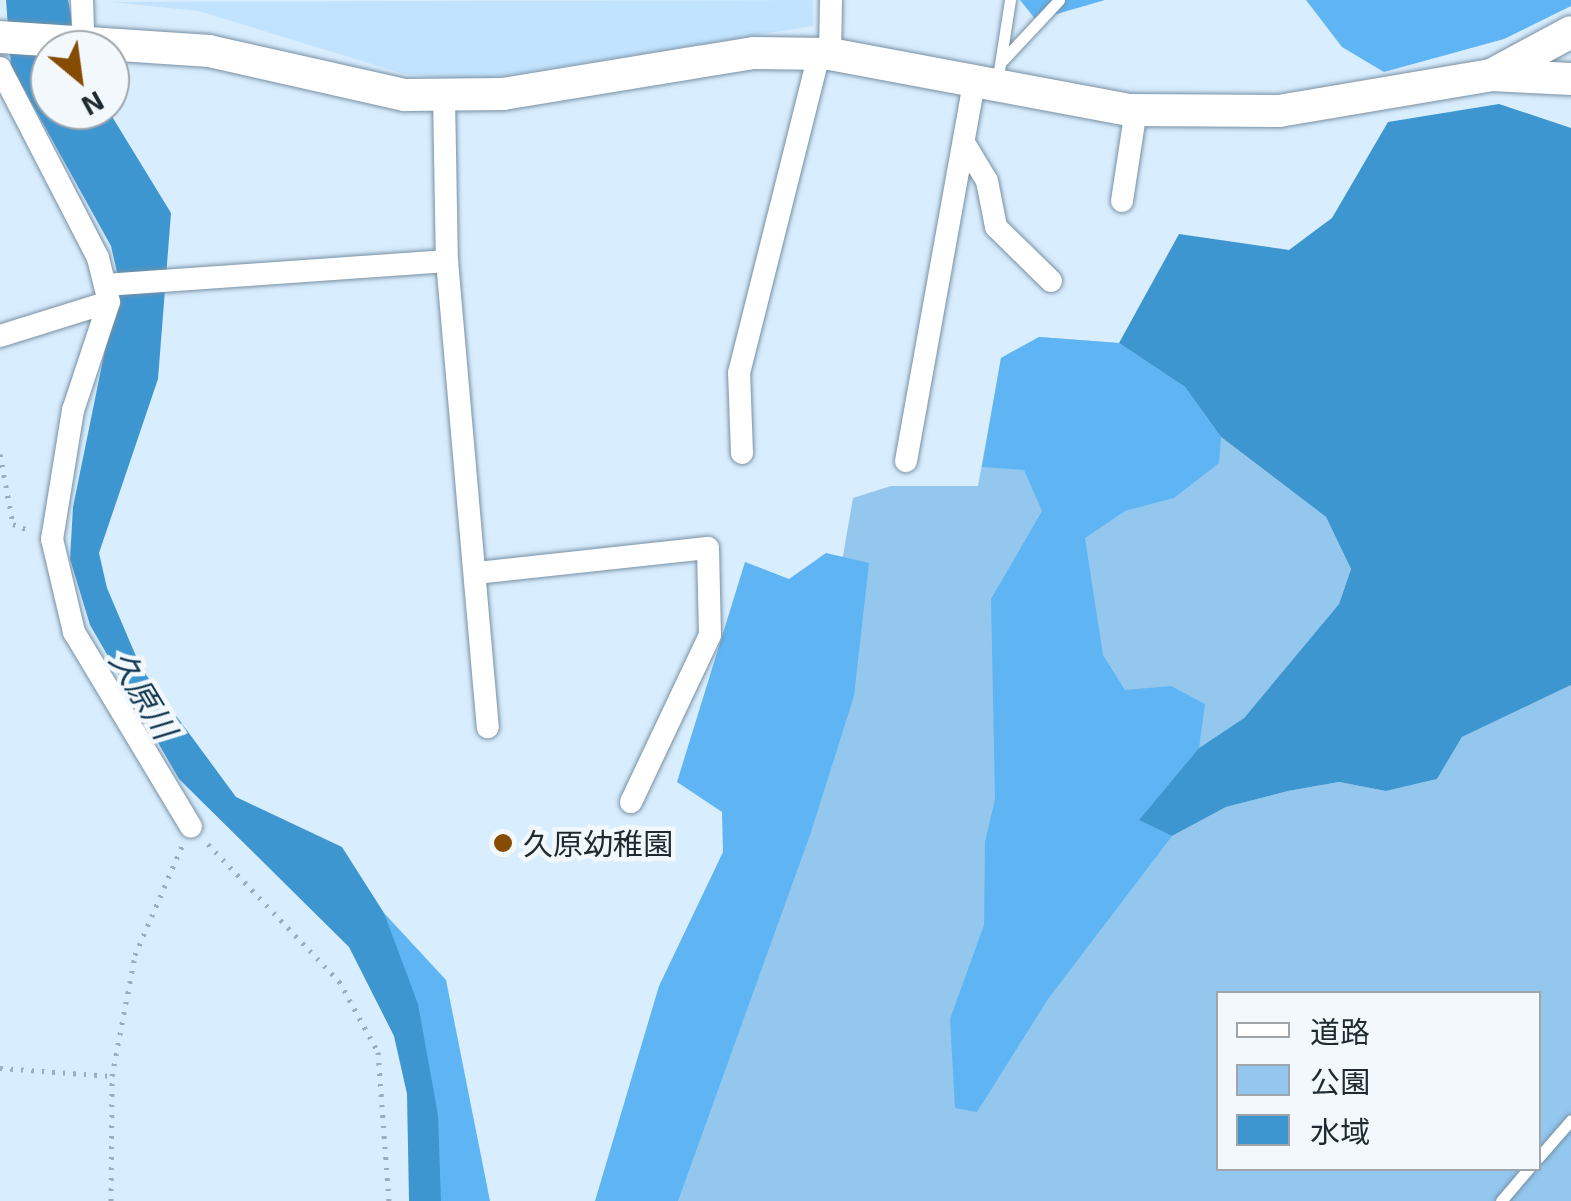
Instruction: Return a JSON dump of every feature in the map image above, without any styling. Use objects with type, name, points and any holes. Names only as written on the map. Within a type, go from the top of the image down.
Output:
[{"type":"street","points":[[81,30],[82,0]]},
{"type":"street","points":[[742,453],[739,373],[825,54],[831,0]]},
{"type":"street","points":[[1491,75],[1571,32]]},
{"type":"street","points":[[30,44],[1,47],[107,293],[74,410],[52,539],[74,632],[191,827]]},
{"type":"street","points":[[130,46],[444,95],[754,53],[825,54],[1136,110],[1279,111],[1491,75],[1571,79]]},
{"type":"street","points":[[906,461],[964,143],[990,81]]},
{"type":"street","points":[[444,95],[447,261],[488,727]]},
{"type":"street","points":[[1122,202],[1136,110]]},
{"type":"street","points":[[964,143],[987,182],[996,228],[1051,282]]},
{"type":"street","points":[[0,336],[107,293],[177,280],[447,261]]},
{"type":"street","points":[[477,573],[708,548],[710,635],[631,802]]},
{"type":"lane","points":[[990,81],[1010,0]]},
{"type":"lane","points":[[990,81],[1058,0]]},
{"type":"lane","points":[[1541,1155],[1571,1120]]},
{"type":"lane","points":[[1502,1201],[1527,1171]]},
{"type":"path","points":[[0,454],[12,524],[52,539]]},
{"type":"path","points":[[111,1201],[112,1076],[135,955],[191,827],[339,981],[378,1052],[390,1201]]},
{"type":"path","points":[[0,1068],[112,1076]]},
{"type":"shaded area","points":[[813,0],[813,26],[479,80],[404,74],[199,11],[110,2]]},
{"type":"shaded area","points":[[1020,0],[1105,0],[1036,20]]},
{"type":"shaded area","points":[[1306,0],[1571,0],[1571,6],[1504,39],[1384,72],[1342,47]]},
{"type":"shaded area","points":[[1039,337],[1119,343],[1185,387],[1221,437],[1219,463],[1174,498],[1125,511],[1085,538],[1103,655],[1125,690],[1171,686],[1205,704],[1199,748],[1139,820],[1172,836],[1048,999],[977,1112],[955,1108],[950,1019],[984,925],[985,842],[995,799],[991,599],[1042,511],[1024,470],[982,467],[1001,358]]},
{"type":"shaded area","points":[[826,553],[869,563],[854,696],[810,835],[678,1201],[595,1201],[659,986],[723,852],[722,812],[677,782],[745,562],[789,579]]},
{"type":"shaded area","points":[[384,913],[446,980],[490,1201],[439,1201]]},
{"type":"green space","points":[[1039,337],[1119,343],[1185,387],[1221,437],[1326,517],[1351,569],[1339,604],[1244,718],[1199,748],[1172,836],[1226,807],[1288,791],[1339,782],[1386,791],[1437,779],[1462,737],[1571,685],[1571,1201],[641,1201],[812,735],[853,498],[891,486],[978,486],[1001,358]]},
{"type":"water","points":[[6,0],[68,0],[74,30],[30,30],[30,100],[11,66]]},
{"type":"water","points":[[1499,104],[1571,128],[1571,685],[1462,737],[1437,779],[1386,791],[1339,782],[1288,791],[1226,807],[1172,836],[1139,820],[1199,748],[1244,718],[1339,604],[1351,569],[1326,517],[1221,437],[1185,387],[1119,343],[1179,234],[1289,250],[1332,218],[1388,122]]},
{"type":"water","name":"久原川","points":[[47,130],[120,130],[171,213],[158,379],[99,553],[107,588],[141,668],[236,797],[342,847],[384,913],[418,1004],[438,1115],[441,1201],[409,1201],[407,1094],[394,1036],[349,947],[179,779],[90,625],[70,559],[73,507],[119,281],[111,246]]},
{"type":"place","name":"久原幼稚園","points":[[503,843]]}]
